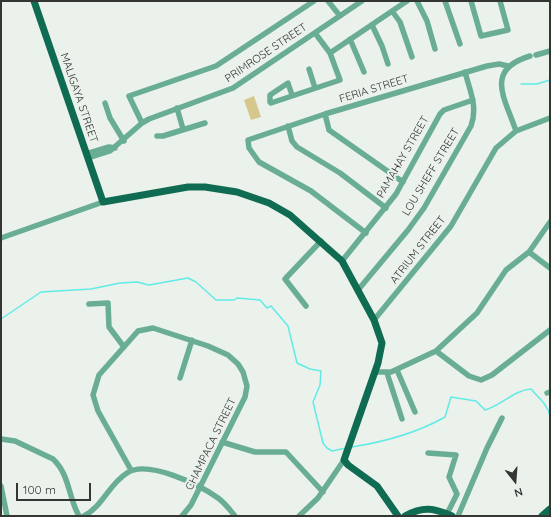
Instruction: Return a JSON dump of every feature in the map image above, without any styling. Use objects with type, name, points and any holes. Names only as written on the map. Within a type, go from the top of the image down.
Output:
[{"type":"main road","name":"MALIGAYA STREET","points":[[34,1],[103,202]]},
{"type":"main road","points":[[103,202],[173,188],[200,187],[225,190],[253,197],[277,207],[290,215],[344,260],[374,320],[382,343],[375,372],[344,460],[348,465],[377,486],[398,516]]},
{"type":"main road","points":[[405,516],[427,508],[435,509],[450,515]]},
{"type":"main road","points":[[542,516],[550,509]]},
{"type":"street","points":[[142,123],[129,96],[216,66],[314,1]]},
{"type":"street","points":[[328,1],[340,16]]},
{"type":"street","name":"PRIMROSE STREET","points":[[87,156],[109,147],[115,148],[142,123],[156,115],[233,88],[362,1]]},
{"type":"street","points":[[330,53],[407,1]]},
{"type":"street","points":[[417,1],[436,49]]},
{"type":"street","points":[[445,1],[460,44]]},
{"type":"street","points":[[471,1],[482,36],[508,30],[500,1]]},
{"type":"street","points":[[392,11],[406,37],[412,57]]},
{"type":"street","points":[[372,25],[382,46],[388,64]]},
{"type":"street","points":[[292,95],[340,80],[330,53],[315,32]]},
{"type":"street","points":[[350,39],[364,72]]},
{"type":"street","points":[[516,131],[501,84],[502,75],[508,66],[516,61],[550,51]]},
{"type":"street","name":"FERIA STREET","points":[[366,233],[311,190],[259,162],[249,148],[248,140],[325,114],[493,64],[508,66]]},
{"type":"street","points":[[308,68],[315,88]]},
{"type":"street","name":"LOU SHEFF STREET","points":[[358,290],[408,230],[424,208],[475,116],[473,100],[465,72]]},
{"type":"street","name":"PAMAHAY STREET","points":[[344,260],[386,208],[404,182],[440,114],[444,110],[473,100]]},
{"type":"street","points":[[105,103],[110,118],[124,141]]},
{"type":"street","points":[[177,108],[183,129]]},
{"type":"street","points":[[325,114],[330,130],[404,182]]},
{"type":"street","name":"ATRIUM STREET","points":[[374,320],[451,226],[496,148],[516,131],[550,118]]},
{"type":"street","points":[[157,136],[163,136],[205,123]]},
{"type":"street","points":[[288,126],[292,142],[297,147],[340,173],[386,208]]},
{"type":"street","points":[[1,238],[103,202]]},
{"type":"street","points":[[375,372],[387,373],[397,370],[436,351],[477,313],[506,270],[529,252],[550,222]]},
{"type":"street","points":[[306,306],[285,279],[321,241]]},
{"type":"street","points":[[529,252],[550,268]]},
{"type":"street","points":[[89,304],[108,303],[109,327],[124,347],[99,375],[93,395],[98,411],[131,470]]},
{"type":"street","name":"CHAMPACA STREET","points":[[124,347],[138,331],[146,328],[153,328],[192,340],[228,355],[238,364],[246,380],[247,386],[245,397],[200,488],[191,505],[182,516]]},
{"type":"street","points":[[436,351],[469,376],[481,380],[492,375],[550,330]]},
{"type":"street","points":[[180,378],[192,340]]},
{"type":"street","points":[[397,370],[415,412]]},
{"type":"street","points":[[387,373],[402,419]]},
{"type":"street","points":[[458,516],[502,418]]},
{"type":"street","points":[[1,439],[15,441],[53,459],[58,463],[64,474],[79,516]]},
{"type":"street","points":[[222,442],[256,452],[286,452],[322,492]]},
{"type":"street","points":[[428,453],[456,455],[449,477],[457,494],[450,515]]},
{"type":"street","points":[[299,516],[313,504],[344,460]]},
{"type":"street","points":[[84,516],[95,508],[118,480],[131,470],[148,469],[165,473],[200,488],[218,498],[235,516]]},
{"type":"street","points":[[1,486],[8,516]]},
{"type":"shaded area","points":[[254,96],[261,117],[251,120],[244,100]]},
{"type":"waterway","points":[[521,84],[537,84],[550,80]]},
{"type":"waterway","points":[[1,319],[41,292],[91,289],[120,283],[137,282],[149,285],[188,278],[196,282],[216,300],[234,300],[237,298],[260,300],[267,308],[271,306],[288,326],[297,363],[310,369],[321,371],[320,385],[313,402],[323,443],[332,451],[346,448]]},
{"type":"waterway","points":[[352,447],[400,436],[434,423],[445,417],[451,397],[476,401],[485,410],[519,392],[531,389],[545,405],[550,416]]}]
